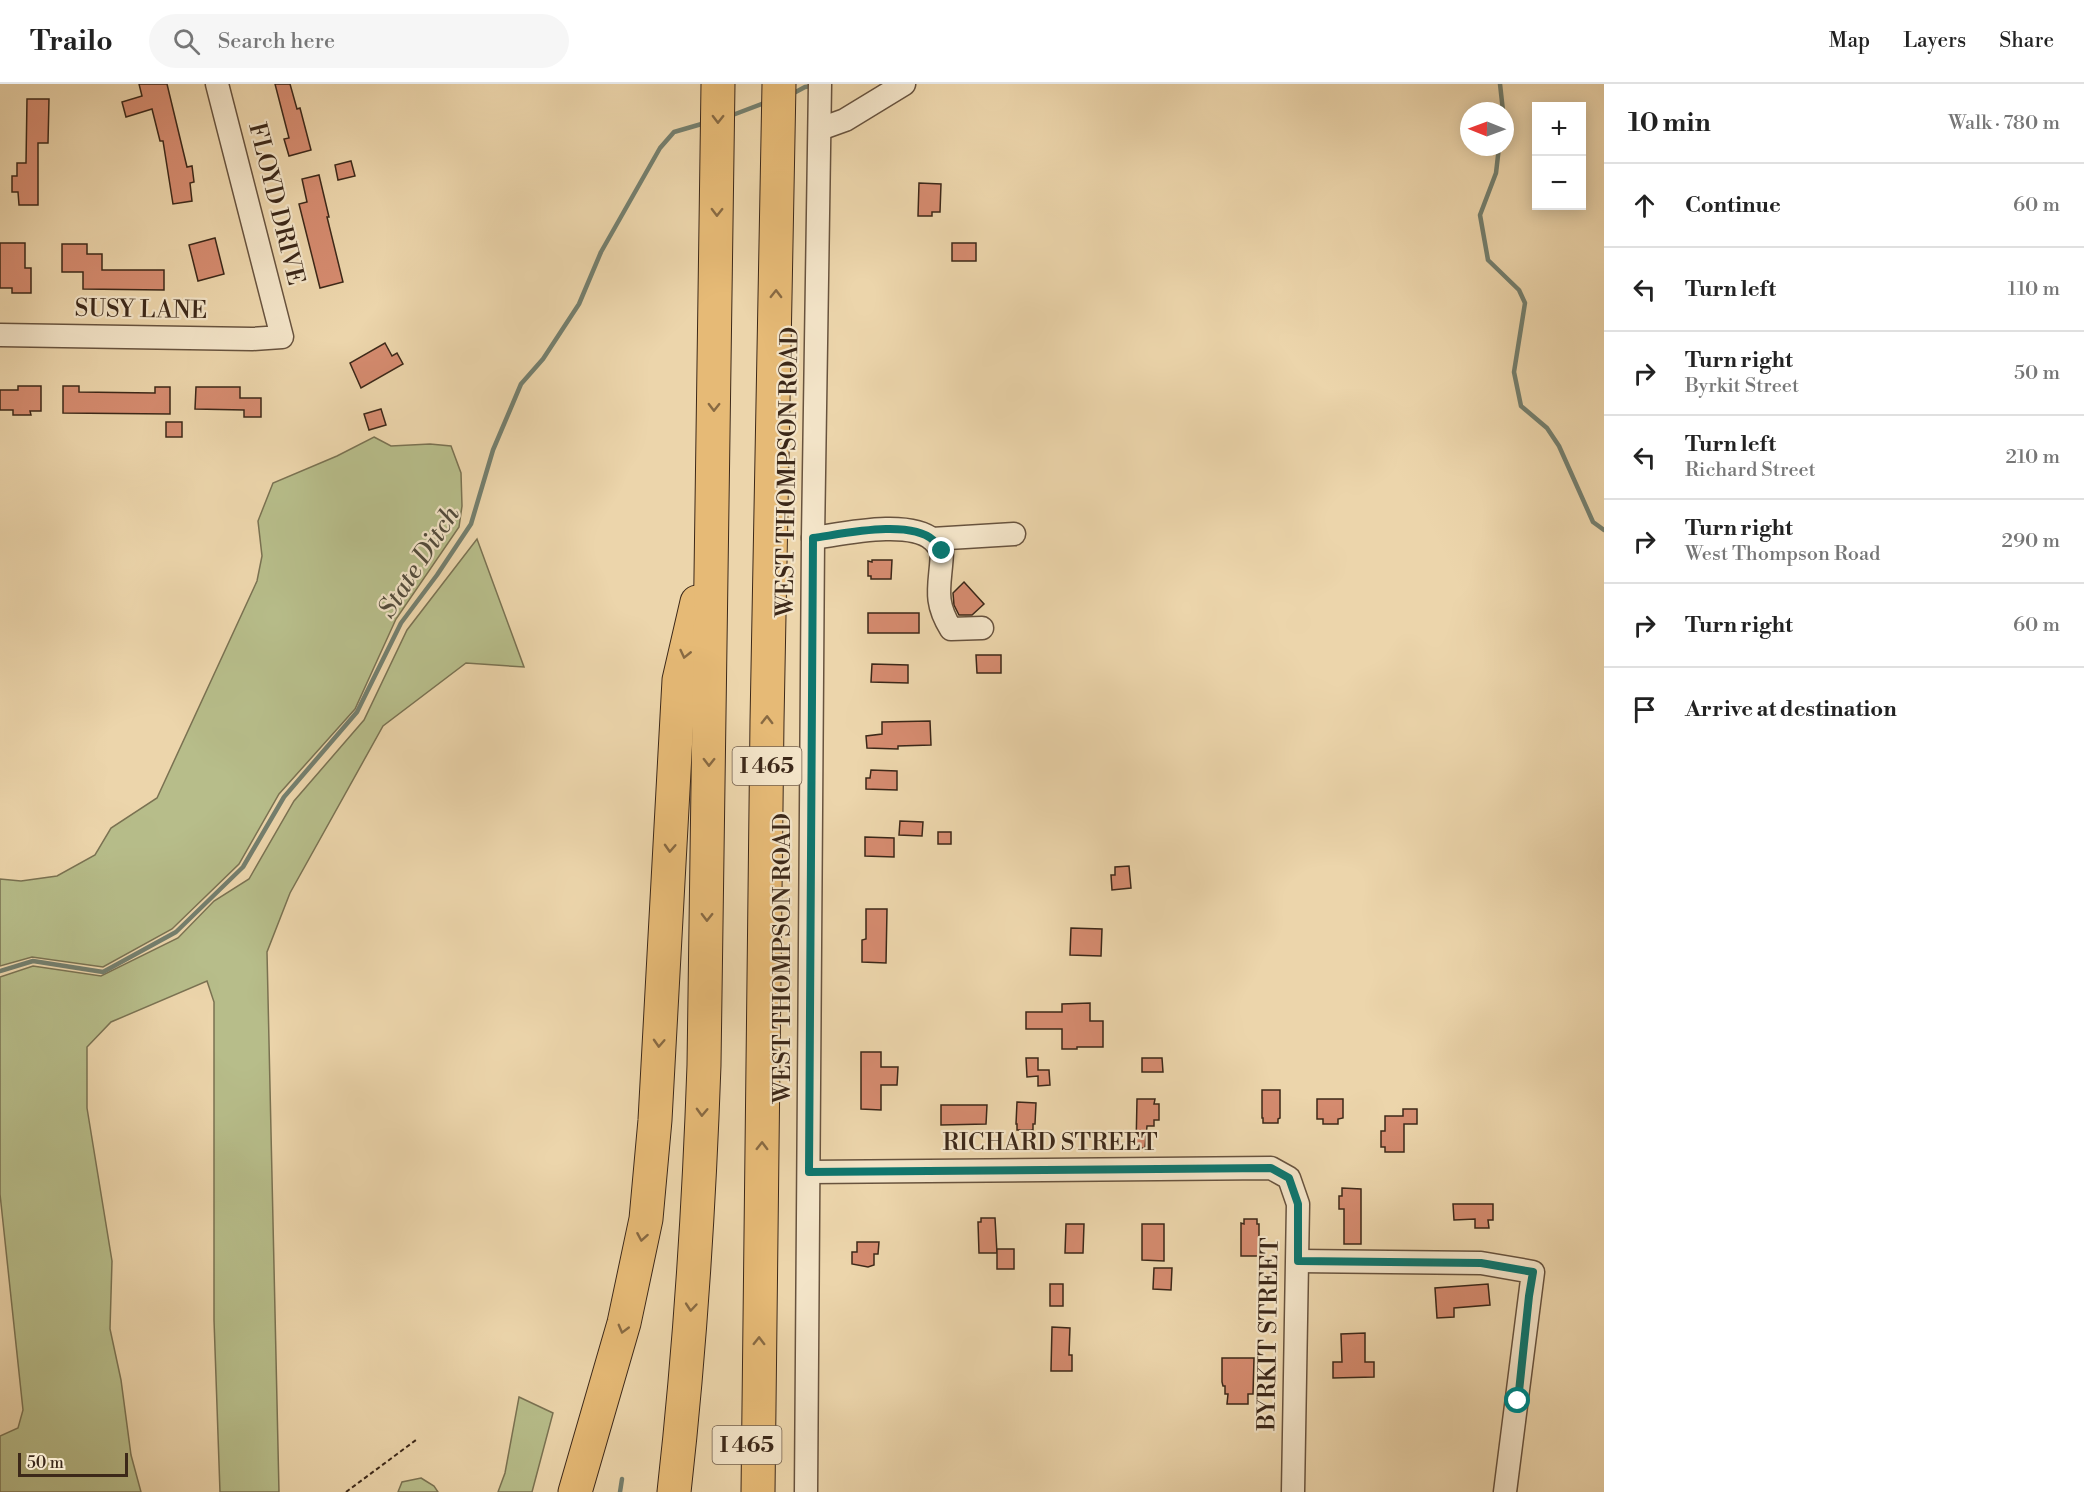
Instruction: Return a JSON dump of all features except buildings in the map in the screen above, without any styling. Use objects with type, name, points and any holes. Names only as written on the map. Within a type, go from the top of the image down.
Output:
[{"type":"highway","name":"I 465","points":[[674,1492],[700,1172],[705,1042],[718,84]]},
{"type":"highway","name":"I 465","points":[[740,1492],[749,1432],[759,1399],[767,710],[779,84]]},
{"type":"highway","points":[[574,1492],[624,1323],[646,1219],[652,1168],[679,680],[712,536]]},
{"type":"highway","points":[[758,1492],[759,1399]]},
{"type":"street","name":"FLOYD DRIVE","points":[[217,84],[282,337]]},
{"type":"street","points":[[820,129],[845,120],[904,84]]},
{"type":"street","name":"WEST THOMPSON ROAD","points":[[806,1492],[813,538],[820,93]]},
{"type":"street","name":"SUSY LANE","points":[[0,335],[252,339],[282,337]]},
{"type":"street","points":[[813,538],[892,529],[918,532],[932,539],[942,551],[938,600],[942,615],[951,629],[982,628]]},
{"type":"street","points":[[932,539],[1014,534]]},
{"type":"street","name":"RICHARD STREET","points":[[809,1172],[1271,1168],[1289,1178]]},
{"type":"street","name":"BYRKIT STREET","points":[[1289,1178],[1298,1204],[1293,1492]]},
{"type":"street","points":[[1298,1261],[1481,1263],[1533,1272],[1505,1492]]},
{"type":"path","points":[[346,1492],[416,1440]]},
{"type":"green space","points":[[374,437],[391,446],[430,444],[451,446],[461,473],[462,506],[459,527],[396,619],[355,709],[279,794],[239,864],[172,929],[103,967],[32,957],[0,966],[0,879],[21,881],[57,876],[95,855],[111,828],[157,798],[257,581],[262,556],[258,521],[273,483],[337,456]]},
{"type":"green space","points":[[477,539],[524,667],[466,663],[383,726],[290,893],[267,952],[279,1492],[220,1492],[214,1320],[214,1002],[207,981],[111,1022],[87,1047],[87,1108],[112,1261],[110,1329],[121,1380],[131,1455],[141,1492],[0,1492],[0,1436],[18,1428],[23,1410],[0,1194],[0,977],[33,966],[101,976],[178,938],[214,901],[249,879],[294,801],[364,720],[407,630]]},
{"type":"green space","points":[[519,1397],[553,1413],[532,1492],[498,1492],[505,1473]]},
{"type":"green space","points":[[421,1478],[434,1486],[438,1492],[398,1492],[402,1482]]},
{"type":"waterway","name":"State Ditch","points":[[1500,84],[1502,102]]},
{"type":"waterway","name":"State Ditch","points":[[790,95],[812,86]]},
{"type":"waterway","name":"State Ditch","points":[[730,116],[767,102]]},
{"type":"waterway","name":"State Ditch","points":[[0,971],[33,961],[103,972],[176,932],[243,867],[284,797],[357,712],[401,623],[471,524],[493,450],[521,384],[543,359],[579,304],[601,252],[660,148],[674,132],[705,123]]},
{"type":"waterway","name":"State Ditch","points":[[1498,156],[1496,173],[1480,215],[1488,260],[1519,290],[1525,303],[1514,372],[1521,406],[1547,428],[1559,446],[1593,522],[1604,530]]},
{"type":"waterway","points":[[620,1492],[622,1479]]},
{"type":"route","points":[[942,551],[932,539],[918,532],[892,529],[813,538],[809,1172],[1271,1168],[1289,1178],[1298,1204],[1298,1261],[1481,1263],[1533,1272],[1518,1401]]}]
